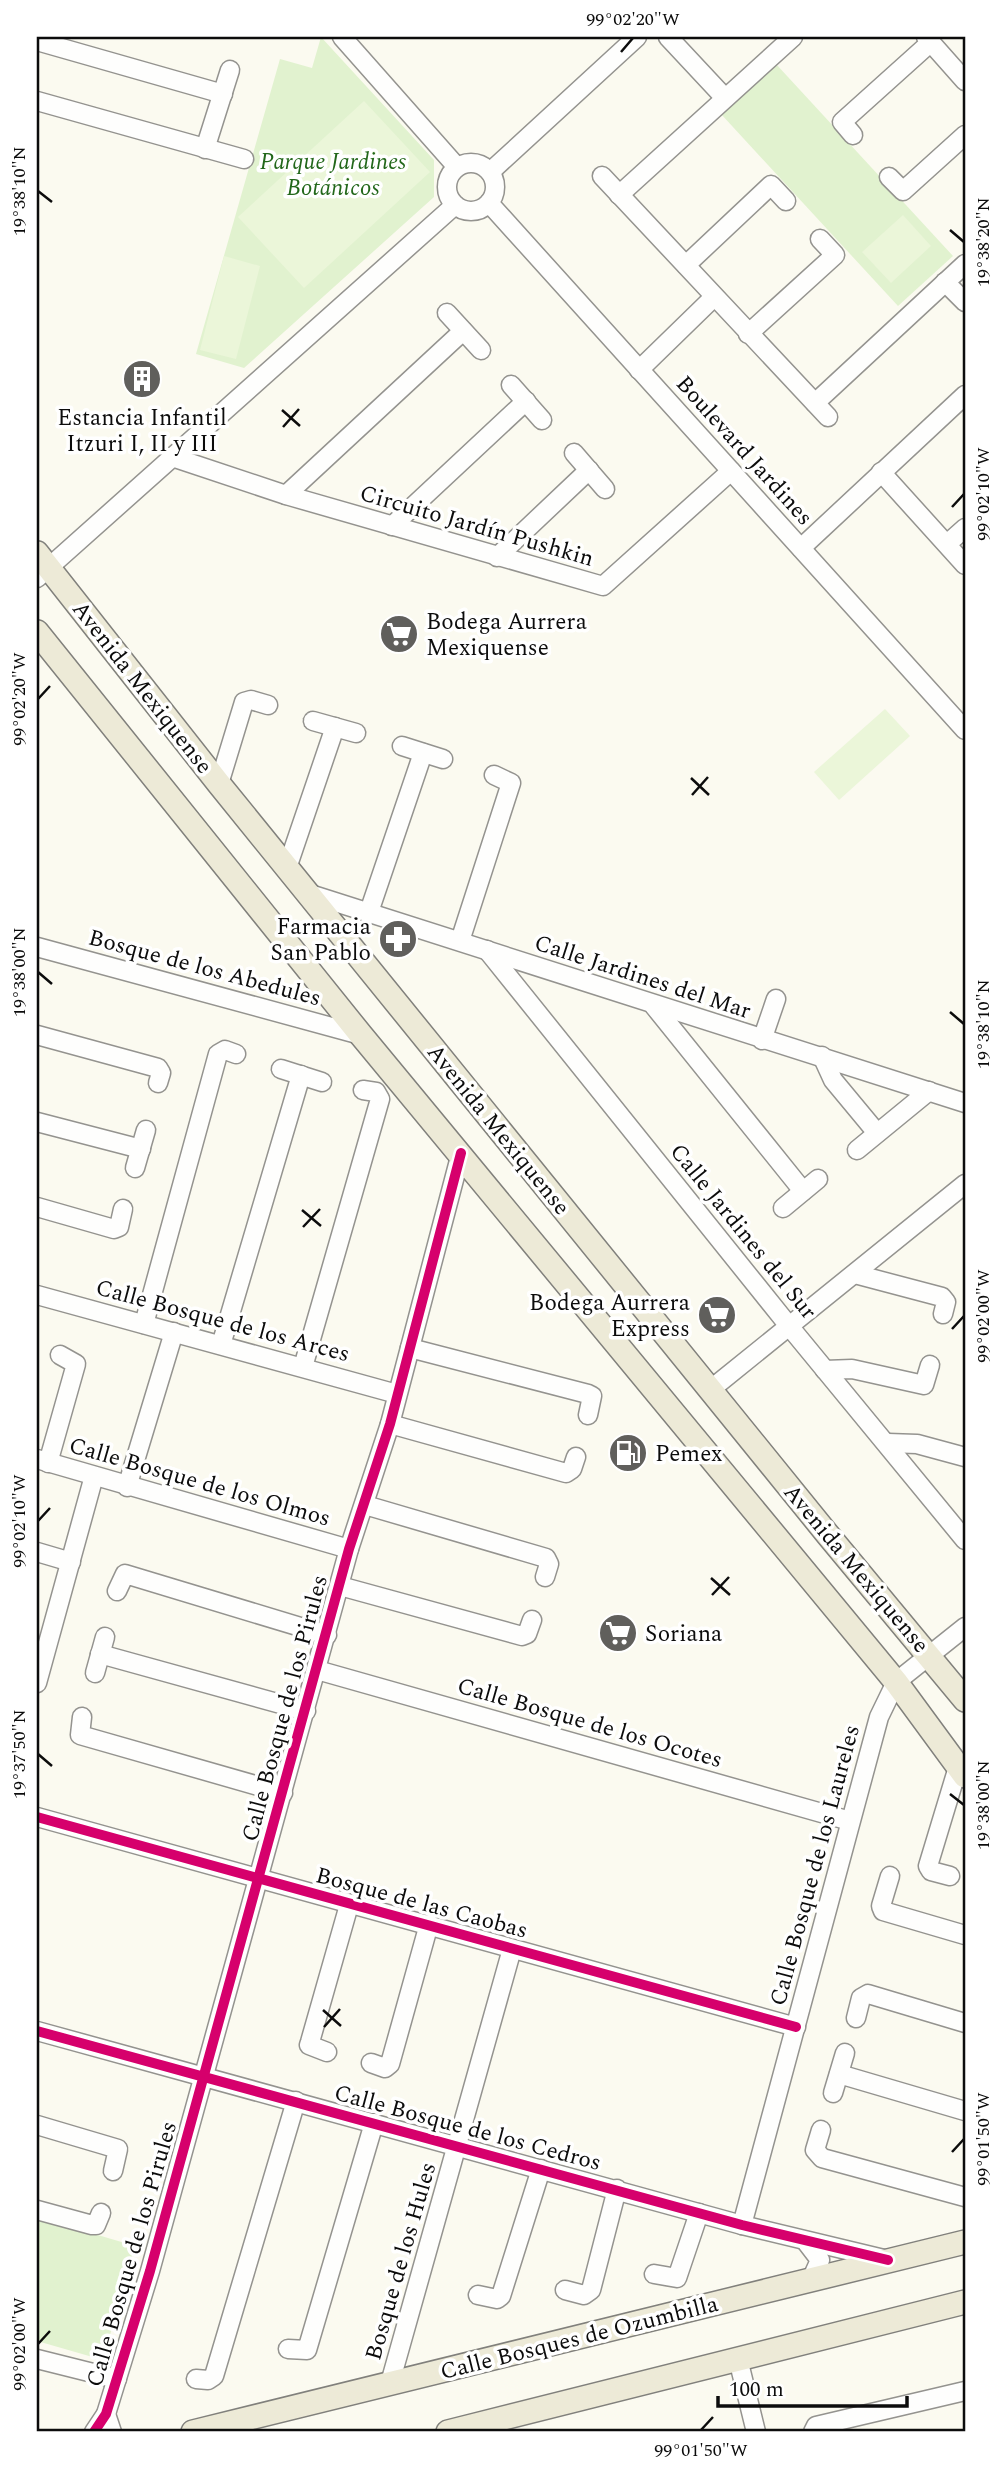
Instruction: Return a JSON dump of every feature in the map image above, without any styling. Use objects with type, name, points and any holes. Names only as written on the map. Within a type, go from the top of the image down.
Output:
[{"type":"main road","name":"Avenida Mexiquense","points":[[41,566],[965,1700]]},
{"type":"main road","name":"Avenida Mexiquense","points":[[37,632],[360,1035],[461,1153],[895,1682],[962,1771]]},
{"type":"main road","name":"Calle Bosques de Ozumbilla","points":[[194,2432],[965,2242]]},
{"type":"main road","points":[[448,2432],[965,2302]]},
{"type":"street","points":[[342,37],[457,167]]},
{"type":"street","points":[[490,172],[637,37]]},
{"type":"street","points":[[668,37],[725,98]]},
{"type":"street","points":[[619,194],[793,37]]},
{"type":"street","points":[[853,135],[842,122],[928,40],[965,81]]},
{"type":"street","points":[[37,41],[223,94]]},
{"type":"street","points":[[205,149],[230,70]]},
{"type":"street","points":[[37,101],[244,159]]},
{"type":"street","points":[[889,177],[903,191],[965,135]]},
{"type":"street","points":[[474,163],[490,172],[495,191],[489,203],[470,211],[455,205],[447,190],[452,173],[457,167],[474,163]]},
{"type":"street","points":[[602,176],[828,417]]},
{"type":"street","points":[[686,265],[771,185],[786,201]]},
{"type":"street","name":"Boulevard Jardines","points":[[489,203],[965,730]]},
{"type":"street","points":[[41,566],[173,457],[455,205]]},
{"type":"street","points":[[748,334],[835,255],[820,239]]},
{"type":"street","points":[[815,403],[965,264]]},
{"type":"street","points":[[945,282],[965,302]]},
{"type":"street","points":[[639,370],[715,297]]},
{"type":"street","points":[[447,313],[481,351]]},
{"type":"street","points":[[286,495],[463,331]]},
{"type":"street","points":[[511,385],[542,420]]},
{"type":"street","points":[[801,548],[965,395]]},
{"type":"street","points":[[392,526],[526,401]]},
{"type":"street","points":[[573,453],[605,489]]},
{"type":"street","name":"Circuito Jardín Pushkin","points":[[173,457],[286,495],[603,586],[731,471]]},
{"type":"street","points":[[497,557],[589,470]]},
{"type":"street","points":[[881,472],[965,565]]},
{"type":"street","points":[[947,544],[965,528]]},
{"type":"street","points":[[219,784],[244,702],[251,700],[268,705]]},
{"type":"street","points":[[313,721],[356,733]]},
{"type":"street","points":[[287,868],[335,727]]},
{"type":"street","points":[[402,746],[443,759]]},
{"type":"street","points":[[369,912],[423,753]]},
{"type":"street","points":[[460,941],[511,783],[494,775]]},
{"type":"street","name":"Calle Jardines del Mar","points":[[307,893],[965,1103]]},
{"type":"street","name":"Bosque de los Abedules","points":[[37,947],[360,1035]]},
{"type":"street","name":"Calle Jardines del Sur","points":[[487,950],[965,1540]]},
{"type":"street","points":[[762,1040],[776,999]]},
{"type":"street","points":[[654,1005],[803,1191]]},
{"type":"street","points":[[37,1035],[158,1068],[161,1073],[158,1083]]},
{"type":"street","points":[[144,1324],[218,1054],[225,1050],[236,1054]]},
{"type":"street","points":[[822,1056],[833,1080],[877,1133]]},
{"type":"street","points":[[281,1069],[322,1082]]},
{"type":"street","points":[[221,1345],[301,1075]]},
{"type":"street","points":[[303,1367],[380,1099],[376,1092],[363,1090]]},
{"type":"street","points":[[857,1150],[929,1091]]},
{"type":"street","points":[[37,1122],[141,1149]]},
{"type":"street","points":[[135,1168],[146,1130]]},
{"type":"street","name":"Calle Bosque de los Pirules","points":[[94,2432],[106,2414],[117,2379],[306,1711],[349,1549],[390,1424],[461,1153]]},
{"type":"street","points":[[783,1208],[818,1180]]},
{"type":"street","points":[[710,1390],[965,1184]]},
{"type":"street","points":[[37,1207],[114,1229],[119,1227],[123,1209]]},
{"type":"street","points":[[855,1273],[942,1297],[946,1302],[943,1314]]},
{"type":"street","name":"Calle Bosque de los Arces","points":[[37,1295],[397,1394]]},
{"type":"street","points":[[127,1487],[174,1332]]},
{"type":"street","points":[[410,1348],[588,1394],[592,1396],[588,1415]]},
{"type":"street","points":[[42,1461],[76,1364],[60,1355]]},
{"type":"street","points":[[825,1370],[852,1369],[923,1385],[930,1365]]},
{"type":"street","points":[[390,1424],[566,1473],[572,1469],[576,1457]]},
{"type":"street","points":[[888,1443],[917,1444],[965,1457]]},
{"type":"street","name":"Calle Bosque de los Olmos","points":[[42,1461],[349,1549]]},
{"type":"street","points":[[37,1683],[43,1640],[71,1562],[94,1476]]},
{"type":"street","points":[[365,1505],[546,1558],[549,1564],[545,1577]]},
{"type":"street","points":[[37,1552],[71,1562]]},
{"type":"street","points":[[117,1591],[125,1574],[327,1635]]},
{"type":"street","points":[[340,1586],[522,1636],[527,1634],[532,1620]]},
{"type":"street","points":[[895,1682],[965,1627]]},
{"type":"street","points":[[95,1673],[103,1646],[306,1711]]},
{"type":"street","name":"Calle Bosque de los Ocotes","points":[[317,1670],[850,1821]]},
{"type":"street","name":"Calle Bosque de los Laureles","points":[[742,2225],[879,1717],[895,1682]]},
{"type":"street","points":[[82,1717],[80,1735],[84,1737],[283,1793]]},
{"type":"street","points":[[950,1876],[931,1871],[928,1866],[962,1771]]},
{"type":"street","name":"Bosque de las Caobas","points":[[37,1817],[796,2027]]},
{"type":"street","points":[[890,1876],[881,1906],[883,1911],[965,1935]]},
{"type":"street","points":[[327,2052],[309,2045],[349,1905]]},
{"type":"street","points":[[371,2063],[385,2068],[390,2064],[429,1924]]},
{"type":"street","name":"Bosque de los Hules","points":[[390,2383],[512,1949]]},
{"type":"street","points":[[856,2018],[861,1998],[868,1994],[965,2023]]},
{"type":"street","name":"Calle Bosque de los Cedros","points":[[37,2031],[807,2243],[888,2259]]},
{"type":"street","points":[[833,2093],[845,2053]]},
{"type":"street","points":[[839,2074],[965,2111]]},
{"type":"street","points":[[196,2379],[208,2381],[214,2376],[296,2101]]},
{"type":"street","points":[[288,2349],[307,2350],[374,2123]]},
{"type":"street","points":[[37,2125],[118,2149],[113,2171]]},
{"type":"street","points":[[821,2130],[815,2150],[822,2158],[965,2197]]},
{"type":"street","points":[[478,2295],[497,2299],[501,2296],[541,2169]]},
{"type":"street","points":[[565,2290],[584,2295],[591,2290],[617,2189]]},
{"type":"street","points":[[37,2210],[92,2225],[96,2225],[101,2213]]},
{"type":"street","points":[[654,2274],[677,2278],[699,2213]]},
{"type":"street","points":[[807,2243],[820,2260],[811,2280]]},
{"type":"street","points":[[738,2359],[756,2432]]},
{"type":"street","points":[[37,2360],[117,2379]]},
{"type":"street","points":[[813,2432],[816,2426],[965,2391]]},
{"type":"street","name":"Calle Bosque de los Pirules","points":[[106,2414],[112,2432]]},
{"type":"green space","name":"Parque Jardines Botánicos","points":[[321,37],[434,160],[434,197],[244,368],[196,354],[280,59],[312,68]]},
{"type":"green space","points":[[776,64],[953,256],[898,306],[721,114]]},
{"type":"green space","points":[[364,101],[430,172],[304,288],[238,217]]},
{"type":"green space","points":[[903,215],[931,246],[891,283],[862,252]]},
{"type":"green space","points":[[224,256],[260,266],[236,359],[200,350]]},
{"type":"green space","points":[[885,709],[910,736],[839,800],[814,772]]},
{"type":"green space","points":[[37,2217],[135,2246],[103,2360],[37,2341]]},
{"type":"cycle path","points":[[94,2432],[106,2414],[150,2271],[349,1549],[390,1424],[461,1153]]},
{"type":"cycle path","points":[[37,1817],[796,2027]]},
{"type":"cycle path","points":[[37,2031],[742,2225],[888,2260]]},
{"type":"place","name":"Estancia Infantil Itzuri I, II y III","points":[[142,379]]},
{"type":"place","name":"Bodega Aurrera Mexiquense","points":[[399,634]]},
{"type":"place","name":"Farmacia San Pablo","points":[[398,939]]},
{"type":"place","name":"Bodega Aurrera Express","points":[[717,1315]]},
{"type":"place","name":"Pemex","points":[[628,1453]]},
{"type":"place","name":"Soriana","points":[[618,1633]]}]
